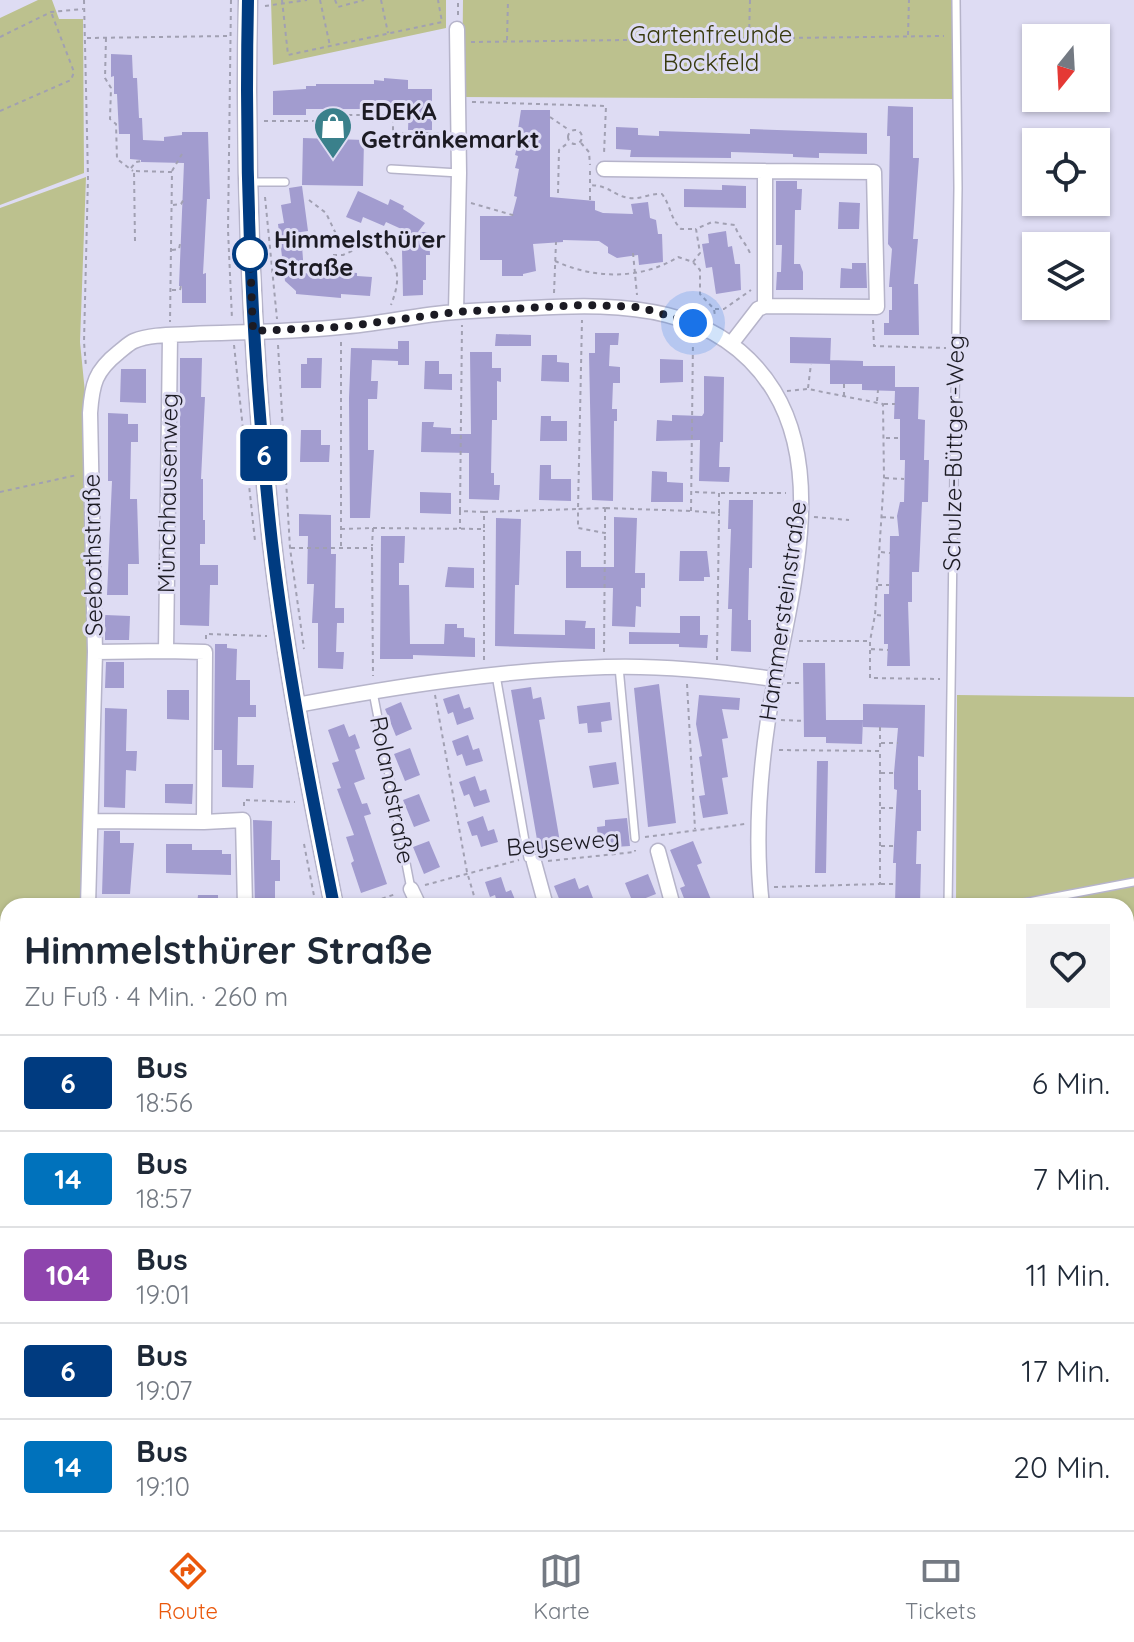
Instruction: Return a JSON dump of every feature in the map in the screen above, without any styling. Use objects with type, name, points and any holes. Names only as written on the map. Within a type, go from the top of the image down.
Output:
[{"type":"street","points":[[248,0],[255,182],[253,331],[273,545],[297,705],[333,898]]},
{"type":"street","points":[[458,35],[459,312]]},
{"type":"street","points":[[604,169],[874,172],[877,307],[765,306],[758,309],[731,344]]},
{"type":"street","points":[[765,171],[765,306]]},
{"type":"street","name":"Hammersteinstraße","points":[[253,331],[341,327],[459,312],[554,306],[639,307],[716,333],[754,366],[774,392],[794,441],[801,493],[795,567],[763,750],[759,823],[761,898]]},
{"type":"street","points":[[92,383],[107,361],[133,341],[253,331]]},
{"type":"street","name":"Münchhausenweg","points":[[166,651],[170,336]]},
{"type":"street","name":"Seebothstraße","points":[[88,898],[95,652],[92,383]]},
{"type":"street","points":[[95,652],[205,652],[204,822]]},
{"type":"street","name":"Rolandstraße","points":[[297,705],[490,675],[611,667],[717,671],[774,679]]},
{"type":"street","points":[[91,821],[243,820],[245,898]]},
{"type":"street","points":[[658,851],[671,898]]},
{"type":"street","points":[[531,860],[543,898]]},
{"type":"street","points":[[411,889],[415,898]]},
{"type":"lane","name":"Schulze-Büttger-Weg","points":[[948,898],[958,188],[956,0]]},
{"type":"lane","points":[[391,169],[459,173]]},
{"type":"lane","points":[[255,182],[285,182]]},
{"type":"lane","points":[[611,667],[635,838]]},
{"type":"lane","points":[[490,675],[531,860]]},
{"type":"lane","name":"Rolandstraße","points":[[373,692],[411,889]]},
{"type":"lane","points":[[1049,898],[1134,882]]},
{"type":"path","points":[[84,0],[88,177],[84,342],[86,370],[92,383]]},
{"type":"path","points":[[264,0],[264,6],[283,6],[307,0]]},
{"type":"path","points":[[282,0],[288,55],[442,22],[438,0]]},
{"type":"path","points":[[320,0],[331,47]]},
{"type":"path","points":[[335,0],[338,7],[364,0]]},
{"type":"path","points":[[381,0],[388,33]]},
{"type":"path","points":[[507,41],[508,0]]},
{"type":"path","points":[[749,37],[750,0]]},
{"type":"path","points":[[908,37],[909,0]]},
{"type":"path","points":[[0,37],[51,12],[84,9]]},
{"type":"path","points":[[0,111],[71,80],[74,72],[51,12]]},
{"type":"path","points":[[458,35],[507,41],[947,36]]},
{"type":"path","points":[[85,38],[230,36]]},
{"type":"path","points":[[106,38],[105,78],[111,88],[110,119],[116,124],[117,159],[132,170],[172,172]]},
{"type":"path","points":[[458,102],[606,106],[604,169]]},
{"type":"path","points":[[409,108],[393,106],[393,133],[459,133]]},
{"type":"path","points":[[263,121],[323,121],[326,115],[393,115]]},
{"type":"path","points":[[550,117],[570,131]]},
{"type":"path","points":[[576,129],[581,132],[581,143],[575,145],[569,142],[567,136],[570,131],[576,129]]},
{"type":"path","points":[[558,193],[559,150],[569,142]]},
{"type":"path","points":[[581,143],[589,152],[590,200]]},
{"type":"path","points":[[170,336],[172,172],[182,154]]},
{"type":"path","points":[[135,241],[132,170],[136,162],[141,161]]},
{"type":"path","points":[[255,182],[277,330],[290,548],[305,656]]},
{"type":"path","points":[[590,185],[605,186],[633,199],[650,193],[662,194],[669,204],[672,220],[681,229],[696,229],[712,222],[735,225],[752,260]]},
{"type":"path","points":[[172,205],[181,204],[184,199]]},
{"type":"path","points":[[309,200],[326,213],[337,235]]},
{"type":"path","points":[[459,200],[516,216]]},
{"type":"path","points":[[693,262],[700,253],[696,229]]},
{"type":"path","points":[[312,245],[337,235],[364,245],[379,245],[393,258],[398,286],[384,321]]},
{"type":"path","points":[[554,306],[556,242]]},
{"type":"path","points":[[171,250],[179,249],[180,244]]},
{"type":"path","points":[[333,255],[343,255],[364,245]]},
{"type":"path","points":[[633,253],[639,307]]},
{"type":"path","points":[[555,261],[596,275],[664,266],[678,257],[693,262],[700,270],[700,294],[714,309],[716,333]]},
{"type":"path","points":[[714,309],[724,309],[746,294],[751,290],[751,283]]},
{"type":"path","points":[[171,290],[180,290],[181,286]]},
{"type":"path","points":[[582,305],[578,528],[605,533]]},
{"type":"path","points":[[872,307],[874,346],[955,348]]},
{"type":"path","points":[[459,312],[460,529]]},
{"type":"path","points":[[691,511],[693,323]]},
{"type":"path","points":[[341,327],[341,547]]},
{"type":"path","points":[[808,389],[811,364]]},
{"type":"path","points":[[844,384],[844,397]]},
{"type":"path","points":[[774,392],[808,389],[895,404]]},
{"type":"path","points":[[877,402],[878,390]]},
{"type":"path","points":[[883,404],[884,478],[875,615],[870,641],[870,678],[951,679]]},
{"type":"path","points":[[884,438],[900,438]]},
{"type":"path","points":[[0,492],[91,471]]},
{"type":"path","points":[[884,478],[904,479]]},
{"type":"path","points":[[693,492],[801,493]]},
{"type":"path","points":[[717,671],[719,493]]},
{"type":"path","points":[[460,511],[605,508],[719,513]]},
{"type":"path","points":[[605,508],[611,667]]},
{"type":"path","points":[[484,512],[490,675]]},
{"type":"path","points":[[801,516],[849,520]]},
{"type":"path","points":[[881,517],[898,518]]},
{"type":"path","points":[[373,528],[373,692]]},
{"type":"path","points":[[341,529],[484,529]]},
{"type":"path","points":[[290,548],[372,548]]},
{"type":"path","points":[[879,552],[890,553]]},
{"type":"path","points":[[877,585],[889,585]]},
{"type":"path","points":[[875,615],[884,616]]},
{"type":"path","points":[[205,652],[206,634],[269,636]]},
{"type":"path","points":[[781,641],[870,641]]},
{"type":"path","points":[[870,649],[888,650]]},
{"type":"path","points":[[687,669],[695,831]]},
{"type":"path","points":[[433,682],[467,872],[475,898]]},
{"type":"path","points":[[768,719],[804,721]]},
{"type":"path","points":[[880,727],[880,884]]},
{"type":"path","points":[[880,742],[898,743]]},
{"type":"path","points":[[843,744],[844,751]]},
{"type":"path","points":[[763,750],[880,751]]},
{"type":"path","points":[[880,773],[894,773]]},
{"type":"path","points":[[243,820],[244,800],[296,802]]},
{"type":"path","points":[[880,808],[896,808]]},
{"type":"path","name":"Beyseweg","points":[[383,898],[467,872],[531,860],[635,852],[635,838],[759,823]]},
{"type":"path","points":[[880,846],[893,846]]},
{"type":"path","points":[[759,887],[895,884]]},
{"type":"green space","points":[[38,0],[52,0],[59,19],[83,19],[84,173],[0,205],[0,18]]},
{"type":"green space","points":[[271,0],[446,0],[446,28],[273,65]]},
{"type":"green space","name":"Gartenfreunde Bockfeld","points":[[463,0],[959,0],[960,99],[462,97]]},
{"type":"green space","points":[[86,177],[80,342],[87,413],[85,898],[0,898],[0,208]]},
{"type":"green space","points":[[957,695],[1134,697],[1134,898],[956,898]]},
{"type":"building","points":[[111,54],[132,55],[143,140],[164,141],[164,137],[182,135],[182,132],[208,132],[210,199],[207,199],[203,274],[206,273],[206,303],[182,303],[182,286],[179,286],[184,163],[130,159],[130,134],[119,134]]},
{"type":"building","points":[[384,78],[408,80],[408,89],[432,89],[432,130],[408,130],[409,103],[374,103],[374,109],[306,109],[306,115],[273,115],[273,91],[306,89],[306,86],[316,84],[374,84],[374,80],[384,81]]},
{"type":"building","points":[[888,106],[913,107],[913,158],[919,158],[913,239],[918,239],[914,284],[918,284],[919,335],[884,335],[884,323],[889,323],[889,310],[892,310],[892,287],[889,287],[892,249],[888,244]]},
{"type":"building","points":[[521,110],[550,110],[550,197],[595,201],[595,210],[603,213],[633,214],[631,204],[648,202],[650,218],[656,220],[658,234],[662,234],[663,262],[639,265],[638,255],[617,258],[608,253],[608,247],[599,241],[563,240],[533,244],[536,271],[523,276],[502,276],[502,260],[480,260],[480,216],[512,216],[517,197],[514,196],[519,169],[515,168],[518,156],[515,155]]},
{"type":"building","points":[[616,127],[638,128],[638,135],[659,136],[659,131],[750,134],[750,129],[867,133],[867,154],[819,153],[819,158],[731,152],[731,158],[630,157],[631,150],[616,149]]},
{"type":"building","name":"EDEKA Getränkemarkt","points":[[303,138],[364,140],[363,186],[302,185]]},
{"type":"building","points":[[776,181],[797,181],[797,189],[802,189],[801,210],[795,210],[794,264],[800,264],[803,272],[803,290],[776,290],[777,272],[781,272],[782,245],[776,245]]},
{"type":"building","points":[[722,185],[746,186],[746,208],[684,207],[684,189],[722,190]]},
{"type":"building","points":[[302,186],[308,231],[301,232],[304,273],[333,276],[333,271],[372,277],[370,296],[341,294],[341,298],[296,294],[285,281],[278,224],[284,223],[281,205],[291,203],[289,188]]},
{"type":"building","points":[[358,191],[388,205],[390,199],[425,223],[418,232],[429,232],[430,255],[426,255],[423,295],[403,296],[402,250],[409,250],[408,232],[386,222],[384,226],[363,217],[361,223],[346,217]]},
{"type":"building","points":[[839,202],[860,203],[859,229],[838,229]]},
{"type":"building","points":[[726,231],[735,264],[740,264],[741,290],[716,294],[712,267],[706,268],[702,244],[709,243],[708,234]]},
{"type":"building","points":[[852,263],[866,263],[867,288],[840,288],[841,268],[852,269]]},
{"type":"building","points":[[595,333],[619,333],[618,345],[610,345],[609,366],[620,367],[620,383],[613,383],[612,409],[617,409],[617,421],[614,421],[613,501],[592,500],[589,353],[595,353]]},
{"type":"building","points":[[496,334],[531,335],[531,346],[495,346]]},
{"type":"building","points":[[790,337],[831,338],[830,364],[790,363]]},
{"type":"building","points":[[398,341],[409,341],[409,365],[398,365],[398,361],[372,360],[371,381],[378,381],[377,399],[368,399],[368,450],[374,450],[370,518],[350,518],[351,348],[398,349]]},
{"type":"building","points":[[470,352],[492,352],[492,368],[501,368],[501,382],[497,381],[497,420],[492,420],[491,473],[494,473],[494,485],[500,485],[499,500],[469,499],[469,453],[421,452],[422,422],[434,422],[433,427],[451,428],[451,434],[471,434]]},
{"type":"building","points":[[542,355],[557,355],[557,362],[569,363],[569,382],[541,381]]},
{"type":"building","points":[[180,358],[202,358],[201,397],[205,397],[201,479],[205,544],[200,544],[200,565],[218,565],[218,585],[210,585],[209,626],[180,625]]},
{"type":"building","points":[[307,358],[322,358],[321,388],[301,388],[301,364],[307,364]]},
{"type":"building","points":[[660,359],[683,360],[683,382],[660,383]]},
{"type":"building","points":[[830,360],[863,361],[863,366],[895,366],[895,387],[919,387],[918,419],[925,420],[924,460],[929,460],[928,502],[922,502],[919,572],[912,572],[912,602],[908,602],[910,666],[887,666],[888,644],[884,644],[884,594],[889,594],[890,536],[899,536],[897,516],[900,502],[904,502],[905,460],[900,460],[900,419],[894,419],[895,391],[862,390],[862,384],[830,384]]},
{"type":"building","points":[[425,361],[439,361],[439,374],[452,374],[452,390],[424,389]]},
{"type":"building","points":[[121,369],[146,369],[146,403],[120,402]]},
{"type":"building","points":[[704,376],[724,377],[723,442],[720,442],[719,467],[730,467],[729,482],[699,481],[700,440],[656,441],[657,420],[672,421],[672,415],[702,416]]},
{"type":"building","points":[[108,413],[128,414],[128,424],[138,424],[138,442],[131,442],[130,499],[137,499],[139,564],[128,564],[128,595],[107,595],[112,481],[108,481]]},
{"type":"building","points":[[541,416],[551,416],[551,421],[567,421],[567,441],[540,441]]},
{"type":"building","points":[[301,430],[321,430],[321,445],[330,445],[329,462],[300,462]]},
{"type":"building","points":[[540,465],[551,465],[551,479],[571,479],[571,501],[539,500]]},
{"type":"building","points":[[652,471],[667,472],[667,482],[683,483],[683,502],[651,502]]},
{"type":"building","points":[[420,492],[451,493],[451,514],[420,513]]},
{"type":"building","points":[[729,500],[753,500],[748,620],[751,620],[751,652],[731,651],[732,609],[728,609]]},
{"type":"building","points":[[299,514],[331,515],[331,554],[336,554],[335,608],[344,608],[344,623],[337,623],[336,652],[344,652],[343,669],[318,668],[318,623],[312,623],[314,584],[307,584],[308,536],[299,536]]},
{"type":"building","points":[[614,517],[637,518],[635,573],[645,573],[645,588],[641,588],[641,607],[636,606],[635,627],[612,626],[613,588],[566,588],[566,551],[581,551],[581,567],[614,567]]},
{"type":"building","points":[[496,518],[521,519],[514,634],[565,635],[565,620],[586,621],[585,628],[595,628],[595,649],[495,646]]},
{"type":"building","points":[[381,536],[405,536],[404,563],[399,563],[399,585],[409,585],[410,644],[444,644],[445,624],[457,624],[457,628],[464,628],[464,637],[475,638],[475,657],[413,655],[413,659],[380,659]]},
{"type":"building","points":[[680,551],[707,551],[710,577],[704,577],[704,581],[679,581]]},
{"type":"building","points":[[448,567],[474,568],[474,588],[445,587]]},
{"type":"building","points":[[105,615],[130,616],[129,640],[105,640]]},
{"type":"building","points":[[680,616],[700,616],[700,635],[708,635],[707,648],[679,647],[679,644],[629,644],[629,632],[680,633]]},
{"type":"building","points":[[215,644],[227,644],[227,648],[237,649],[236,680],[250,680],[250,705],[256,705],[256,717],[238,717],[237,765],[254,765],[253,788],[222,787],[222,750],[214,750]]},
{"type":"building","points":[[106,662],[124,662],[124,688],[105,688]]},
{"type":"building","points":[[803,663],[825,663],[826,720],[863,720],[862,744],[826,743],[826,737],[804,737]]},
{"type":"building","points":[[659,684],[676,823],[648,827],[634,688]]},
{"type":"building","points":[[531,687],[533,699],[541,697],[545,719],[539,720],[561,848],[539,851],[511,690]]},
{"type":"building","points":[[167,690],[189,690],[189,720],[167,719]]},
{"type":"building","points":[[459,694],[464,709],[470,707],[474,719],[457,725],[453,712],[448,714],[443,699]]},
{"type":"building","points":[[699,695],[740,698],[739,710],[722,709],[728,738],[722,739],[728,777],[722,778],[728,814],[703,818],[699,796],[705,795],[696,724]]},
{"type":"building","points":[[401,702],[412,729],[396,736],[385,709]]},
{"type":"building","points":[[610,702],[612,720],[601,722],[602,732],[588,733],[587,723],[579,724],[577,706]]},
{"type":"building","points":[[863,704],[925,705],[924,757],[918,756],[921,831],[917,831],[916,864],[921,864],[920,898],[895,898],[896,863],[893,863],[897,790],[894,789],[894,773],[898,728],[863,727]]},
{"type":"building","points":[[105,708],[127,709],[126,751],[137,751],[136,771],[126,770],[125,808],[104,807]]},
{"type":"building","points":[[344,724],[349,737],[355,734],[360,748],[355,750],[365,779],[354,783],[362,804],[367,803],[371,814],[364,816],[387,884],[361,893],[346,837],[354,835],[337,789],[341,788],[332,763],[339,761],[328,730]]},
{"type":"building","points":[[468,735],[473,750],[479,748],[483,761],[466,766],[462,754],[457,756],[452,741]]},
{"type":"building","points":[[410,748],[420,775],[405,781],[394,754]]},
{"type":"building","points":[[817,761],[828,761],[826,873],[815,873]]},
{"type":"building","points":[[616,762],[619,784],[593,788],[589,766]]},
{"type":"building","points":[[475,776],[480,791],[486,789],[490,802],[474,807],[469,794],[464,796],[459,782]]},
{"type":"building","points":[[165,784],[193,784],[192,804],[165,803]]},
{"type":"building","points":[[419,794],[430,821],[414,827],[403,800]]},
{"type":"building","points":[[483,816],[488,831],[494,829],[498,842],[481,847],[477,835],[472,836],[467,822]]},
{"type":"building","points":[[627,818],[630,846],[599,848],[597,827],[605,826],[605,820]]},
{"type":"building","points":[[253,820],[272,821],[271,860],[280,860],[280,881],[275,881],[275,898],[255,898]]},
{"type":"building","points":[[104,831],[120,831],[120,843],[134,843],[130,894],[102,894]]},
{"type":"building","points":[[429,841],[440,867],[424,874],[413,847]]},
{"type":"building","points":[[693,841],[702,863],[697,865],[710,898],[684,898],[680,888],[685,886],[670,850]]},
{"type":"building","points":[[166,844],[192,844],[192,850],[222,850],[222,854],[231,854],[231,875],[166,873]]},
{"type":"building","points":[[648,874],[656,894],[631,898],[625,883]]},
{"type":"building","points":[[501,877],[506,892],[511,890],[514,898],[490,897],[485,882]]},
{"type":"building","points":[[575,878],[579,889],[588,885],[593,898],[559,898],[554,886]]},
{"type":"building","points":[[198,895],[218,895],[218,898],[198,898]]},
{"type":"bus line","name":"6","points":[[248,0],[246,182],[255,366],[273,545],[313,802],[332,898]]},
{"type":"place","name":"EDEKA Getränkemarkt","points":[[333,160]]},
{"type":"place","name":"Himmelsthürer Straße","points":[[250,254]]},
{"type":"route","points":[[250,254],[253,331],[341,327],[456,312],[582,305],[639,307],[693,323]]}]
